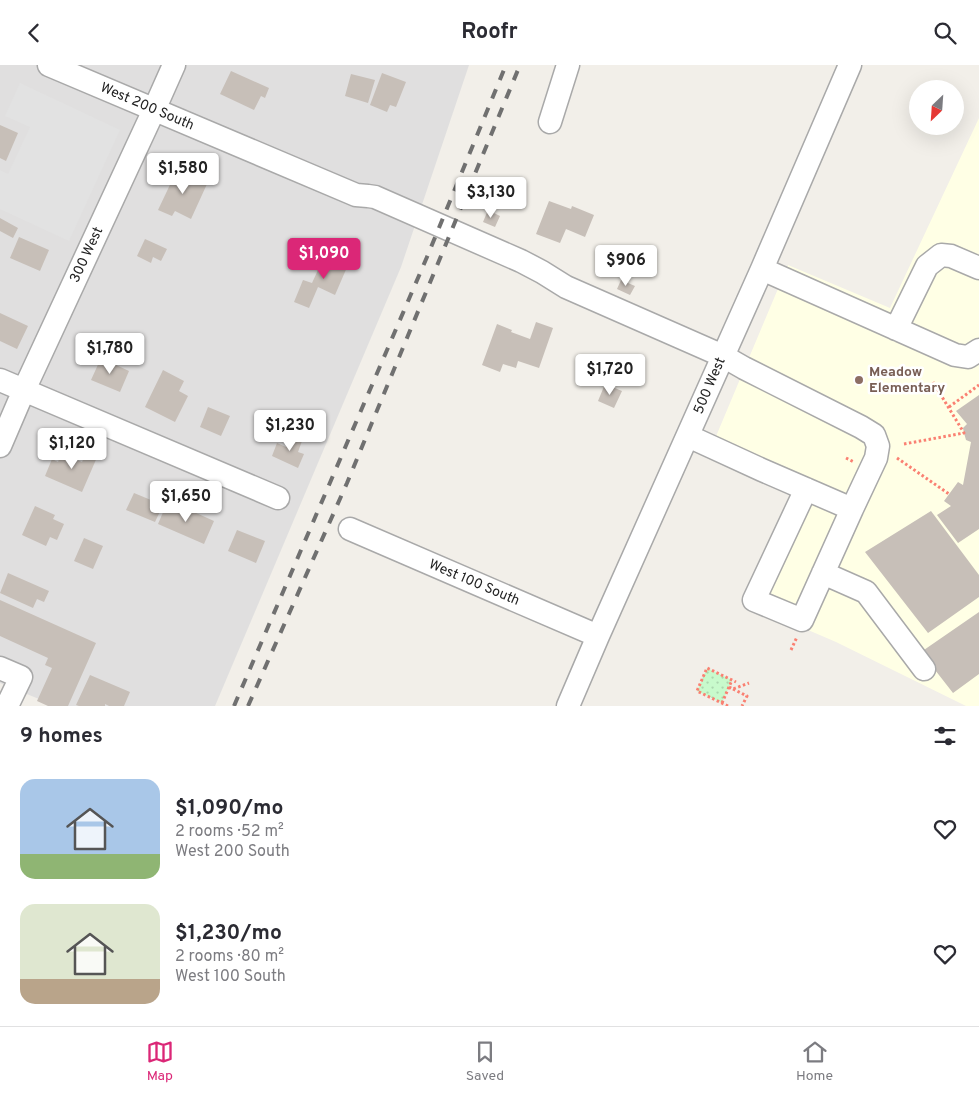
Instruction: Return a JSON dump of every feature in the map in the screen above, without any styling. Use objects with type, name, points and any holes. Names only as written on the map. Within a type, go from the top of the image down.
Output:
[{"type":"street","name":"West 200 South","points":[[49,65],[356,195],[365,205],[377,212],[522,276],[543,283],[566,287],[723,356],[861,427],[874,435],[878,446],[876,458],[852,509]]},
{"type":"street","name":"300 West","points":[[0,446],[174,65]]},
{"type":"street","points":[[550,122],[568,65]]},
{"type":"street","name":"500 West","points":[[568,706],[762,269],[844,67]]},
{"type":"street","points":[[896,329],[927,266],[941,255],[951,256],[979,268]]},
{"type":"street","points":[[762,269],[955,355],[968,357],[979,350]]},
{"type":"street","points":[[0,380],[278,498]]},
{"type":"street","points":[[688,436],[852,509],[802,620],[754,600],[806,489]]},
{"type":"street","name":"West 100 South","points":[[350,529],[598,636]]},
{"type":"street","points":[[823,573],[866,592],[924,669]]},
{"type":"street","points":[[0,668],[20,677],[8,706]]},
{"type":"path","points":[[904,444],[964,433],[933,382]]},
{"type":"path","points":[[949,407],[979,385]]},
{"type":"path","points":[[897,458],[949,494]]},
{"type":"path","points":[[791,650],[798,635]]},
{"type":"path","points":[[728,706],[697,691],[707,668],[736,682]]},
{"type":"path","points":[[722,703],[732,680]]},
{"type":"path","points":[[734,689],[749,683]]},
{"type":"path","points":[[728,687],[748,696],[742,706]]},
{"type":"shaded area","points":[[0,65],[469,65],[401,267],[215,706],[56,706],[0,683]]},
{"type":"shaded area","points":[[20,83],[120,130],[69,241],[0,209],[0,170],[8,174],[30,127],[5,116]]},
{"type":"shaded area","name":"Meadow Elementary","points":[[979,118],[979,706],[966,706],[836,642],[745,603],[796,493],[709,453],[788,265],[890,308]]},
{"type":"green space","points":[[707,668],[732,680],[722,703],[697,691]]},
{"type":"building","points":[[231,71],[269,88],[265,98],[261,96],[254,110],[220,94]]},
{"type":"building","points":[[382,73],[406,82],[396,107],[390,105],[387,112],[370,105]]},
{"type":"building","points":[[351,74],[375,80],[368,103],[345,96]]},
{"type":"building","points":[[0,125],[18,133],[6,161],[0,158]]},
{"type":"building","points":[[177,170],[207,184],[191,219],[175,211],[172,216],[158,210]]},
{"type":"building","points":[[549,201],[571,209],[572,206],[594,215],[585,237],[566,229],[560,243],[536,234]]},
{"type":"building","points":[[488,210],[500,216],[495,227],[483,222]]},
{"type":"building","points":[[0,218],[18,228],[13,238],[0,231]]},
{"type":"building","points":[[19,237],[49,250],[40,271],[10,258]]},
{"type":"building","points":[[145,239],[167,249],[161,261],[153,257],[151,263],[137,256]]},
{"type":"building","points":[[335,250],[351,258],[335,295],[318,287],[309,308],[294,302],[303,280],[312,283],[318,270],[325,273]]},
{"type":"building","points":[[621,280],[635,286],[630,295],[617,289]]},
{"type":"building","points":[[0,313],[28,326],[17,349],[0,341]]},
{"type":"building","points":[[536,322],[553,328],[539,368],[518,361],[516,368],[503,364],[500,372],[482,365],[497,324],[530,339]]},
{"type":"building","points":[[101,358],[129,371],[120,392],[91,380]]},
{"type":"building","points":[[163,370],[184,381],[179,391],[188,396],[175,422],[145,407]]},
{"type":"building","points":[[605,384],[622,391],[614,408],[598,401]]},
{"type":"building","points":[[979,395],[979,529],[958,543],[937,515],[951,506],[944,501],[958,482],[963,485],[971,442],[966,440],[964,433],[963,428],[967,424],[956,411]]},
{"type":"building","points":[[208,407],[230,416],[221,436],[200,427]]},
{"type":"building","points":[[291,436],[302,441],[298,452],[304,454],[298,468],[272,456],[277,443],[286,447]]},
{"type":"building","points":[[87,450],[98,455],[82,492],[45,476],[52,459],[58,462],[61,453],[82,462]]},
{"type":"building","points":[[134,493],[163,505],[155,522],[126,510]]},
{"type":"building","points":[[167,503],[183,511],[185,508],[214,521],[204,544],[158,524]]},
{"type":"building","points":[[35,506],[55,515],[53,519],[64,524],[57,540],[50,537],[46,546],[22,535]]},
{"type":"building","points":[[931,511],[979,575],[979,597],[928,633],[865,552]]},
{"type":"building","points":[[237,530],[265,541],[256,563],[228,551]]},
{"type":"building","points":[[84,538],[103,546],[93,569],[74,561]]},
{"type":"building","points":[[8,573],[49,591],[44,602],[37,599],[33,608],[0,593]]},
{"type":"building","points":[[0,600],[96,643],[68,706],[48,706],[37,701],[52,668],[45,665],[48,658],[0,636]]},
{"type":"building","points":[[979,612],[979,674],[953,693],[921,652]]},
{"type":"building","points":[[90,675],[130,692],[124,706],[109,706],[105,704],[105,706],[76,705]]},
{"type":"railway","points":[[234,706],[427,257],[506,65]]},
{"type":"railway","points":[[248,706],[347,483],[520,65]]},
{"type":"place","name":"Meadow Elementary","points":[[859,380]]}]
